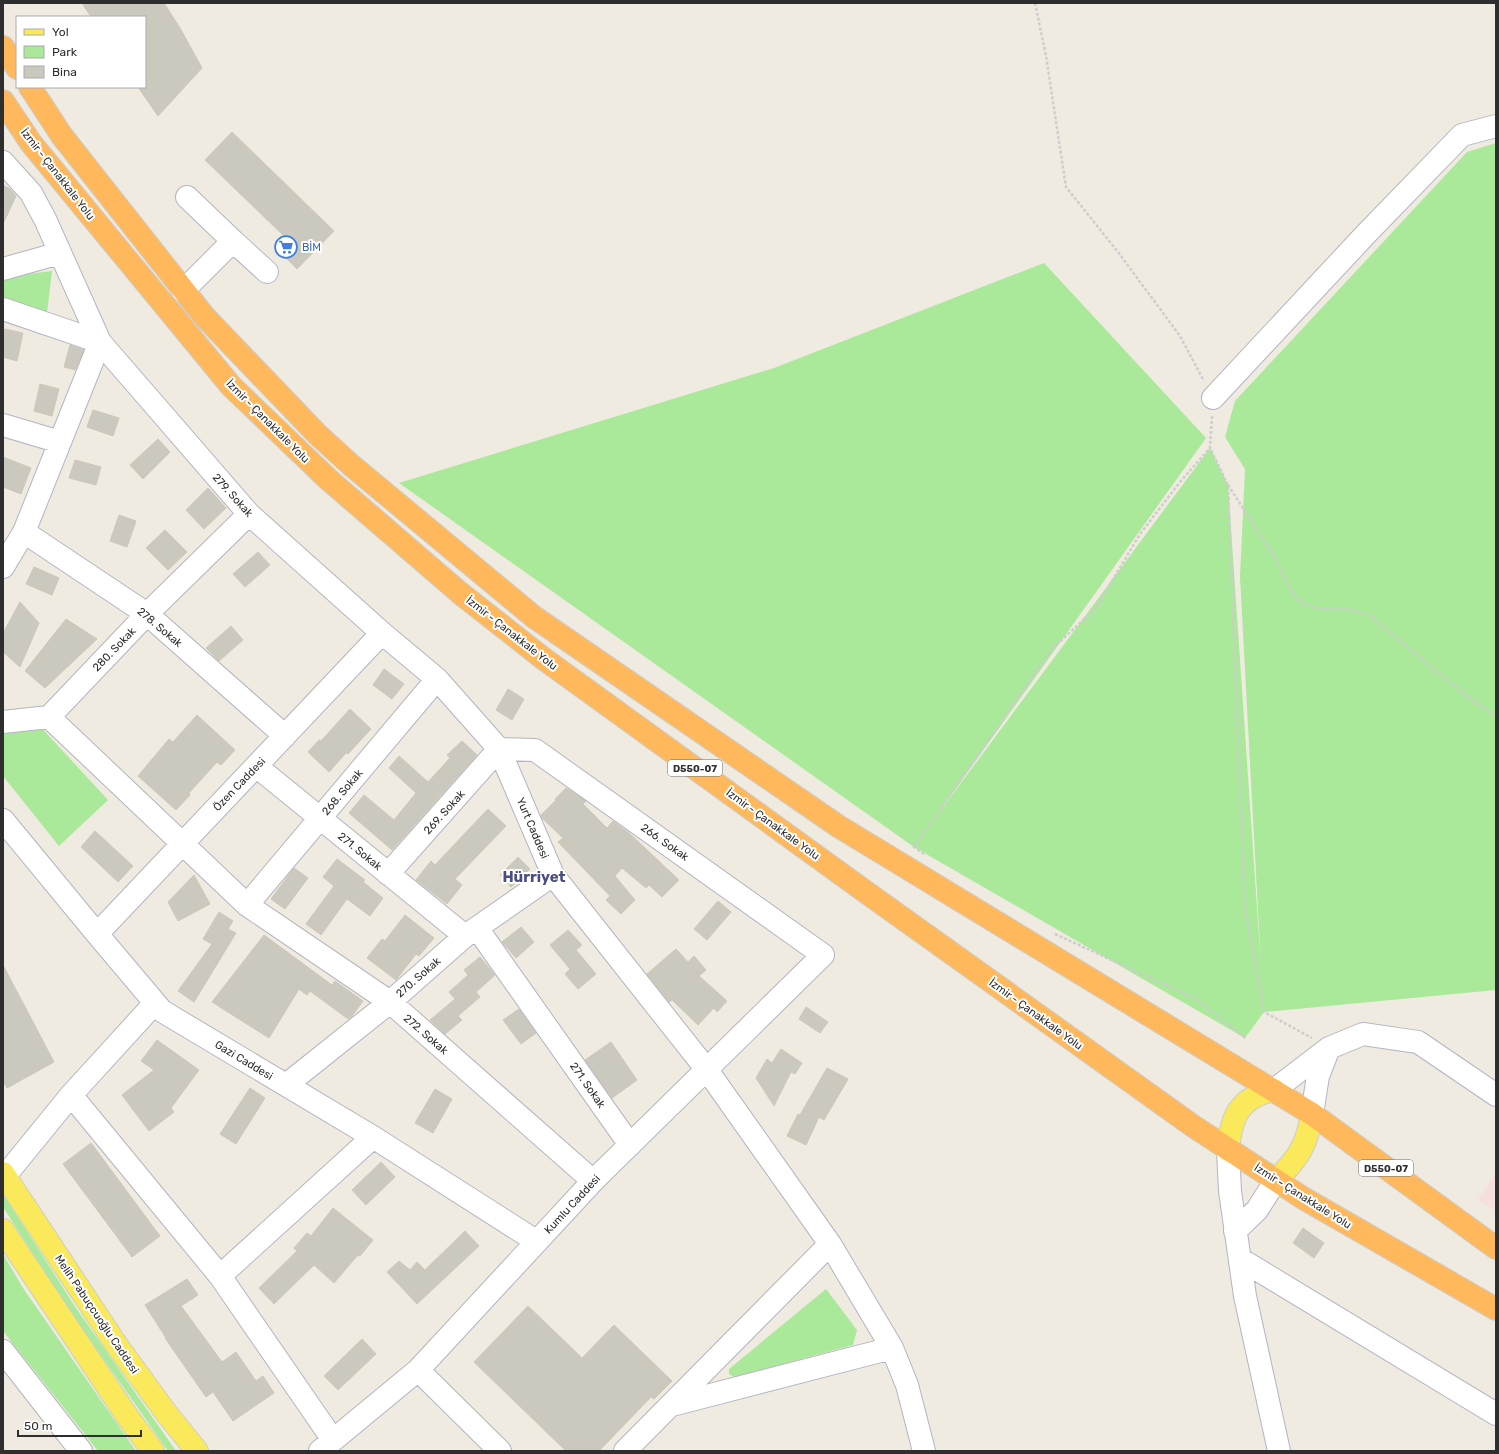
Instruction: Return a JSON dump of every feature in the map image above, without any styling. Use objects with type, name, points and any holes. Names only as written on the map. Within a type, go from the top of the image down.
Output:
[{"type":"highway","points":[[3,47],[16,66]]},
{"type":"highway","name":"D550-07","points":[[31,88],[62,136],[204,316],[317,434],[351,465],[534,617],[838,826],[1312,1114],[1496,1248]]},
{"type":"highway","name":"İzmir - Çanakkale Yolu","points":[[3,101],[31,143],[231,386],[352,501],[460,593],[544,658],[1228,1150],[1303,1198],[1496,1309]]},
{"type":"main road","points":[[1228,1150],[1231,1128],[1234,1118],[1240,1108],[1256,1095],[1274,1090]]},
{"type":"main road","points":[[1276,1180],[1300,1153],[1309,1132],[1312,1114]]},
{"type":"main road","name":"Melih Pabuçcuoğlu Caddesi","points":[[4,1175],[116,1344],[166,1414],[197,1451]]},
{"type":"main road","points":[[3,1230],[127,1416],[153,1451]]},
{"type":"street","points":[[1213,398],[1365,235],[1462,135],[1496,126]]},
{"type":"street","points":[[3,162],[31,194],[45,219],[100,342],[24,532],[3,567]]},
{"type":"street","points":[[187,197],[267,272]]},
{"type":"street","points":[[183,291],[233,241]]},
{"type":"street","points":[[3,269],[60,253]]},
{"type":"street","points":[[3,309],[100,342]]},
{"type":"street","name":"279. Sokak","points":[[100,342],[249,514],[382,633]]},
{"type":"street","points":[[3,425],[60,442]]},
{"type":"street","name":"280. Sokak","points":[[49,717],[147,614],[249,514]]},
{"type":"street","name":"278. Sokak","points":[[24,532],[147,614],[285,736]]},
{"type":"street","name":"Yurt Caddesi","points":[[382,633],[437,679],[500,749],[553,875],[707,1070],[830,1244],[892,1348],[907,1385],[924,1451]]},
{"type":"street","name":"Özen Caddesi","points":[[96,934],[382,633]]},
{"type":"street","name":"268. Sokak","points":[[247,905],[437,679]]},
{"type":"street","points":[[3,722],[49,717]]},
{"type":"street","name":"272. Sokak","points":[[49,717],[247,905],[390,1002],[593,1181]]},
{"type":"street","name":"269. Sokak","points":[[388,874],[500,749]]},
{"type":"street","name":"266. Sokak","points":[[500,749],[535,750],[824,955]]},
{"type":"street","name":"271. Sokak","points":[[256,766],[388,874],[471,932],[630,1145]]},
{"type":"street","name":"Gazi Caddesi","points":[[3,820],[96,934],[162,1011],[373,1137],[536,1241]]},
{"type":"street","name":"270. Sokak","points":[[286,1085],[390,1002],[471,932],[553,875]]},
{"type":"street","name":"Kumlu Caddesi","points":[[327,1445],[418,1370],[593,1181],[824,955]]},
{"type":"street","points":[[4,1175],[71,1094],[155,1003]]},
{"type":"street","points":[[1274,1090],[1329,1048],[1364,1034],[1418,1042],[1496,1095]]},
{"type":"street","points":[[1312,1114],[1318,1076],[1329,1048]]},
{"type":"street","points":[[71,1094],[220,1276],[327,1445]]},
{"type":"street","points":[[220,1276],[373,1137]]},
{"type":"street","points":[[1228,1150],[1230,1191],[1245,1296],[1279,1451]]},
{"type":"street","points":[[1235,1231],[1257,1210],[1276,1180]]},
{"type":"street","points":[[625,1451],[830,1244]]},
{"type":"street","points":[[1240,1259],[1496,1414]]},
{"type":"street","points":[[672,1405],[892,1348]]},
{"type":"street","points":[[3,1351],[81,1451]]},
{"type":"street","points":[[418,1370],[500,1451]]},
{"type":"path","points":[[1035,3],[1046,56],[1066,188],[1118,252],[1180,336],[1213,398],[1210,448],[1228,485],[1274,556],[1291,591],[1297,599],[1304,604],[1319,609],[1348,609],[1369,615],[1464,694],[1496,716]]},
{"type":"path","points":[[926,856],[914,847],[1052,649],[1096,608],[1140,534],[1180,482],[1210,448]]},
{"type":"path","points":[[1228,485],[1245,907],[1264,1012],[1329,1048]]},
{"type":"path","points":[[1051,932],[1194,998],[1245,1038]]},
{"type":"shaded area","points":[[1496,1173],[1496,1211],[1478,1199]]},
{"type":"green space","points":[[1496,143],[1496,990],[1264,1012],[1245,1038],[914,847],[399,483],[774,368],[1044,263],[1206,438],[932,822],[1210,448],[1228,485],[1261,966],[1240,577],[1245,469],[1225,437],[1235,401],[1467,152]]},
{"type":"green space","points":[[52,271],[47,313],[3,298],[3,277]]},
{"type":"green space","points":[[37,723],[108,800],[59,846],[3,776],[3,729]]},
{"type":"green space","points":[[3,1194],[76,1308],[176,1451],[168,1451],[72,1314],[3,1207]]},
{"type":"green space","points":[[3,1254],[23,1288],[136,1451],[98,1451],[3,1331]]},
{"type":"green space","points":[[826,1289],[857,1330],[853,1345],[734,1377],[729,1374],[729,1369]]},
{"type":"building","points":[[82,3],[164,3],[202,68],[158,116],[139,88],[146,88],[146,16],[90,16]]},
{"type":"building","points":[[232,132],[334,231],[297,269],[276,248],[285,237],[205,160]]},
{"type":"building","points":[[3,185],[10,189],[16,196],[3,224]]},
{"type":"building","points":[[5,329],[23,333],[17,361],[3,357],[3,338]]},
{"type":"building","points":[[70,345],[84,350],[75,370],[64,367]]},
{"type":"building","points":[[40,384],[59,389],[52,416],[34,411]]},
{"type":"building","points":[[93,410],[119,418],[113,436],[87,427]]},
{"type":"building","points":[[158,439],[170,452],[143,479],[130,465]]},
{"type":"building","points":[[3,457],[31,468],[21,494],[3,487]]},
{"type":"building","points":[[75,460],[101,467],[96,485],[69,478]]},
{"type":"building","points":[[208,488],[226,508],[204,529],[186,510]]},
{"type":"building","points":[[119,515],[136,521],[127,547],[110,541]]},
{"type":"building","points":[[165,530],[187,552],[168,570],[146,548]]},
{"type":"building","points":[[258,552],[270,565],[245,587],[233,574]]},
{"type":"building","points":[[34,567],[59,578],[52,595],[26,584]]},
{"type":"building","points":[[20,602],[39,623],[20,667],[3,652],[3,633]]},
{"type":"building","points":[[66,619],[97,639],[45,688],[25,671]]},
{"type":"building","points":[[231,626],[243,640],[219,661],[206,648]]},
{"type":"building","points":[[384,669],[404,684],[392,699],[373,685]]},
{"type":"building","points":[[508,689],[524,699],[512,720],[496,710]]},
{"type":"building","points":[[350,709],[371,729],[329,772],[308,752],[319,740],[321,741]]},
{"type":"building","points":[[197,715],[235,750],[221,765],[217,762],[176,810],[138,776],[169,739],[173,742]]},
{"type":"building","points":[[462,741],[477,755],[392,850],[349,813],[364,795],[394,820],[416,793],[389,768],[399,756],[428,782],[450,758],[447,755]]},
{"type":"building","points":[[566,788],[586,801],[583,804],[607,828],[613,821],[629,833],[679,880],[662,897],[649,885],[646,888],[622,868],[615,876],[635,900],[621,914],[606,900],[610,896],[558,842],[563,838],[542,818],[541,815]]},
{"type":"building","points":[[488,809],[506,826],[455,879],[462,885],[447,904],[416,880],[431,861],[435,865]]},
{"type":"building","points":[[95,831],[133,866],[118,882],[81,847]]},
{"type":"building","points":[[518,857],[530,869],[511,887],[500,875]]},
{"type":"building","points":[[337,859],[365,880],[363,882],[383,898],[370,916],[347,899],[321,935],[306,924],[334,886],[323,877]]},
{"type":"building","points":[[294,868],[308,878],[285,909],[271,899]]},
{"type":"building","points":[[194,875],[210,904],[178,921],[168,902]]},
{"type":"building","points":[[718,901],[731,912],[707,940],[694,929]]},
{"type":"building","points":[[219,912],[233,921],[228,929],[236,933],[194,1002],[178,991],[212,944],[203,939]]},
{"type":"building","points":[[405,915],[434,938],[419,956],[416,954],[396,980],[367,958],[382,939],[385,941]]},
{"type":"building","points":[[521,927],[534,942],[516,958],[502,942]]},
{"type":"building","points":[[568,930],[582,945],[576,950],[596,974],[578,989],[565,974],[570,969],[550,945]]},
{"type":"building","points":[[264,935],[332,985],[335,981],[363,1001],[352,1016],[348,1019],[310,991],[307,995],[299,989],[269,1038],[212,1002]]},
{"type":"building","points":[[676,949],[688,962],[694,956],[706,970],[699,976],[727,1001],[717,1012],[714,1008],[698,1025],[672,1000],[669,1002],[647,974]]},
{"type":"building","points":[[480,957],[495,975],[476,992],[480,997],[458,1016],[462,1020],[445,1034],[430,1020],[455,999],[449,992],[468,975],[464,970]]},
{"type":"building","points":[[3,965],[54,1062],[7,1088],[3,1081]]},
{"type":"building","points":[[806,1007],[828,1022],[820,1033],[799,1019]]},
{"type":"building","points":[[519,1009],[536,1033],[521,1044],[503,1020]]},
{"type":"building","points":[[157,1040],[199,1070],[171,1108],[174,1112],[149,1131],[122,1095],[154,1070],[141,1061]]},
{"type":"building","points":[[611,1042],[637,1080],[612,1098],[585,1060]]},
{"type":"building","points":[[781,1049],[802,1063],[795,1074],[791,1072],[774,1106],[756,1078],[767,1059],[772,1063]]},
{"type":"building","points":[[827,1068],[848,1079],[824,1120],[819,1117],[806,1145],[787,1136],[798,1114],[800,1115]]},
{"type":"building","points":[[250,1088],[265,1098],[236,1144],[220,1134]]},
{"type":"building","points":[[435,1089],[452,1099],[433,1133],[415,1123]]},
{"type":"building","points":[[91,1143],[160,1236],[132,1257],[63,1164]]},
{"type":"building","points":[[381,1162],[395,1177],[366,1205],[352,1190]]},
{"type":"building","points":[[333,1208],[373,1240],[334,1283],[314,1265],[274,1304],[259,1288],[297,1251],[294,1248],[307,1233],[311,1236]]},
{"type":"building","points":[[1303,1228],[1324,1243],[1314,1258],[1293,1243]]},
{"type":"building","points":[[465,1231],[479,1246],[417,1304],[387,1272],[399,1261],[410,1270],[417,1262],[425,1270]]},
{"type":"building","points":[[187,1279],[198,1295],[181,1306],[222,1362],[236,1352],[256,1381],[263,1376],[274,1393],[233,1421],[213,1392],[206,1397],[165,1338],[145,1305]]},
{"type":"building","points":[[528,1306],[582,1358],[614,1325],[672,1381],[654,1399],[651,1397],[599,1451],[566,1451],[474,1362]]},
{"type":"building","points":[[362,1339],[376,1354],[338,1390],[324,1376]]},
{"type":"place","name":"BİM","points":[[286,247]]},
{"type":"district","name":"Hürriyet","points":[[534,877]]}]
